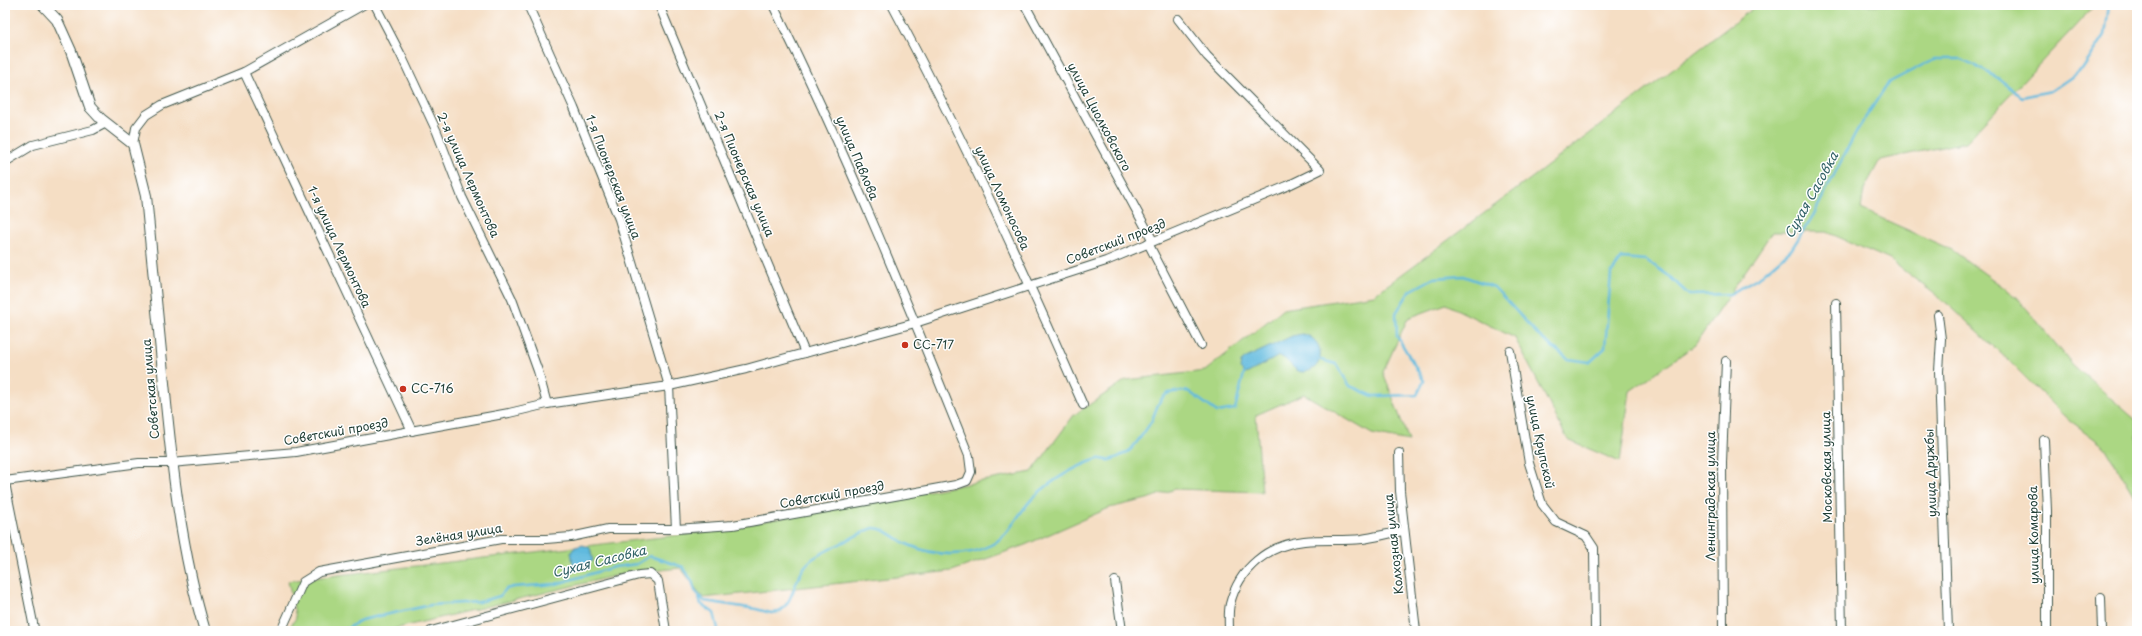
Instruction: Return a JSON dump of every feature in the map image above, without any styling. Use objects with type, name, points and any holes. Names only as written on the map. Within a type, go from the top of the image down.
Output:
[{"type":"street","points":[[43,5],[57,20],[71,51],[90,107],[133,144]]},
{"type":"street","name":"Советская улица","points":[[205,631],[195,597],[187,560],[171,463],[146,196],[133,144],[136,128],[146,115],[162,105],[244,72],[363,5]]},
{"type":"street","name":"2-я улица Лермонтова","points":[[375,5],[402,55],[437,132],[462,197],[512,299],[538,372],[547,404]]},
{"type":"street","name":"1-я Пионерская улица","points":[[528,5],[574,108],[619,219],[668,386]]},
{"type":"street","name":"2-я Пионерская улица","points":[[659,5],[806,353]]},
{"type":"street","name":"улица Павлова","points":[[773,5],[811,82],[915,323]]},
{"type":"street","name":"улица Ломоносова","points":[[892,5],[941,97],[1031,285],[1083,406]]},
{"type":"street","name":"улица Циолковского","points":[[1025,5],[1150,242],[1201,345]]},
{"type":"street","name":"Советский проезд","points":[[5,482],[139,463],[171,463],[296,452],[509,413],[547,404],[668,386],[746,369],[915,323],[1106,261],[1287,186],[1320,170],[1207,56],[1178,20]]},
{"type":"street","name":"1-я улица Лермонтова","points":[[244,72],[412,431]]},
{"type":"street","points":[[5,162],[33,145],[93,130],[106,122]]},
{"type":"street","name":"Московская улица","points":[[1836,303],[1842,631]]},
{"type":"street","name":"улица Дружбы","points":[[1938,315],[1941,339],[1939,371],[1948,631]]},
{"type":"street","name":"Советский проезд","points":[[676,529],[733,525],[764,520],[956,485],[966,481],[971,472],[969,456],[915,323]]},
{"type":"street","name":"улица Крупской","points":[[1510,351],[1529,463],[1542,504],[1556,522],[1586,536],[1594,548],[1595,631]]},
{"type":"street","name":"Ленинградская улица","points":[[1723,631],[1722,462],[1726,360]]},
{"type":"street","points":[[668,386],[676,529]]},
{"type":"street","name":"улица Комарова","points":[[2044,440],[2047,511],[2047,631]]},
{"type":"street","name":"Колхозная улица","points":[[1399,453],[1400,490],[1416,631]]},
{"type":"street","points":[[5,482],[34,628]]},
{"type":"street","name":"Зелёная улица","points":[[281,631],[303,582],[319,572],[501,539],[571,537],[624,528],[676,529]]},
{"type":"street","points":[[1229,631],[1230,606],[1237,586],[1244,572],[1254,561],[1264,555],[1303,541],[1363,539],[1404,531]]},
{"type":"street","points":[[431,631],[639,575],[650,574],[658,581],[666,631]]},
{"type":"street","points":[[1115,581],[1122,631]]},
{"type":"street","points":[[2101,598],[2102,631]]},
{"type":"green space","points":[[1757,5],[2095,5],[1966,142],[1880,160],[1864,189],[1861,209],[1952,250],[2017,297],[2073,365],[2137,421],[2137,501],[2105,447],[2063,415],[2009,361],[1949,305],[1890,260],[1827,232],[1772,232],[1695,345],[1630,391],[1620,462],[1568,440],[1515,338],[1446,304],[1408,318],[1383,372],[1409,441],[1372,434],[1304,394],[1256,415],[1262,492],[1175,489],[1147,499],[1109,508],[1025,545],[952,571],[703,598],[681,568],[627,573],[385,631],[287,631],[296,618],[288,581],[705,532],[1032,472],[1074,415],[1126,380],[1205,371],[1283,309],[1374,295],[1537,174]]},
{"type":"water","points":[[1302,334],[1316,341],[1319,347],[1319,360],[1316,366],[1311,370],[1300,372],[1286,359],[1279,356],[1245,374],[1240,369],[1241,362],[1246,358],[1292,336]]},
{"type":"water","points":[[583,545],[590,548],[593,561],[578,567],[573,564],[571,552],[575,547]]},
{"type":"waterway","name":"Сухая Сасовка","points":[[1317,359],[1336,364],[1350,386],[1373,396],[1417,395],[1424,381],[1397,336],[1396,313],[1410,291],[1434,278],[1463,276],[1494,287],[1541,338],[1568,359],[1590,362],[1605,348],[1611,273],[1622,258],[1646,260],[1669,276],[1689,295],[1730,294],[1762,275],[1791,250],[1814,214],[1856,132],[1888,83],[1934,59],[1962,59],[1998,78],[2022,97],[2051,91],[2082,70],[2105,35],[2109,5]]},
{"type":"waterway","name":"Сухая Сасовка","points":[[343,631],[361,620],[431,605],[479,602],[500,596],[506,589],[513,587],[556,584],[614,567],[637,564],[650,556],[683,567],[692,581],[695,591],[704,601],[756,609],[771,613],[779,612],[785,606],[799,576],[809,562],[847,540],[874,528],[883,530],[905,543],[919,549],[939,553],[960,554],[991,545],[1004,535],[1029,502],[1057,479],[1090,462],[1099,459],[1108,460],[1129,451],[1148,427],[1159,402],[1167,394],[1188,391],[1217,412],[1235,409],[1245,370]]},
{"type":"waterway","points":[[699,598],[701,604],[714,613],[718,629]]},
{"type":"place","name":"СС-717","points":[[905,345]]},
{"type":"place","name":"СС-716","points":[[403,389]]}]
